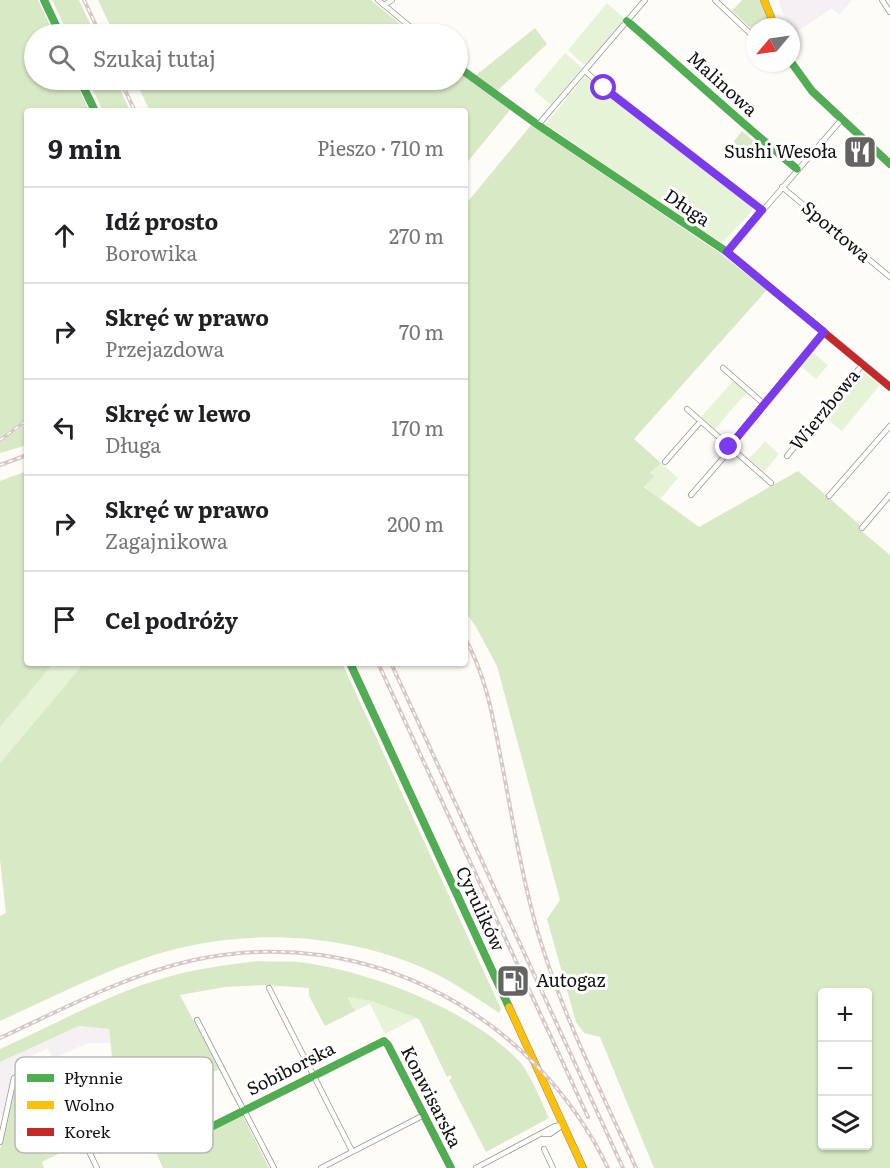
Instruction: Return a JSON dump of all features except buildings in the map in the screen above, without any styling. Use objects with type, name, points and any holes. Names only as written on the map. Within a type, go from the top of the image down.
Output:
[{"type":"street","points":[[44,0],[55,24]]},
{"type":"street","points":[[378,0],[406,24]]},
{"type":"street","points":[[384,5],[392,0]]},
{"type":"street","points":[[538,124],[645,0]]},
{"type":"street","points":[[715,0],[746,29]]},
{"type":"street","points":[[764,0],[771,18]]},
{"type":"street","points":[[882,0],[890,12]]},
{"type":"street","name":"Malinowa","points":[[627,21],[797,169]]},
{"type":"street","points":[[585,71],[762,210]]},
{"type":"street","points":[[797,72],[820,99],[890,164]]},
{"type":"street","name":"Długa","points":[[468,74],[727,252],[890,387]]},
{"type":"street","points":[[85,90],[93,108]]},
{"type":"street","points":[[727,252],[842,119]]},
{"type":"street","name":"Sportowa","points":[[782,187],[890,277]]},
{"type":"street","points":[[691,495],[824,332]]},
{"type":"street","name":"Wierzbowa","points":[[787,456],[862,364]]},
{"type":"street","points":[[723,368],[764,404]]},
{"type":"street","points":[[687,409],[771,483]]},
{"type":"street","points":[[665,462],[700,422]]},
{"type":"street","points":[[829,496],[890,426]]},
{"type":"street","points":[[862,528],[890,495]]},
{"type":"street","name":"Cyrulików","points":[[351,666],[583,1168]]},
{"type":"street","points":[[269,988],[352,1151]]},
{"type":"street","points":[[197,1020],[274,1168]]},
{"type":"street","name":"Sobiborska","points":[[213,1126],[384,1041]]},
{"type":"street","name":"Konwisarska","points":[[384,1041],[451,1168]]},
{"type":"street","points":[[0,1142],[15,1078]]},
{"type":"street","points":[[321,1168],[423,1115]]},
{"type":"street","points":[[476,1168],[555,1126],[563,1125]]},
{"type":"street","points":[[544,1149],[553,1168]]},
{"type":"street","points":[[90,1153],[97,1168]]},
{"type":"shaded area","points":[[778,0],[852,0],[839,15],[832,8],[800,30],[800,18],[785,18]]},
{"type":"shaded area","points":[[79,1026],[109,1029],[110,1043],[88,1043],[57,1057],[52,1057],[48,1048],[29,1057],[15,1057],[3,1114],[0,1116],[0,1062]]},
{"type":"green space","points":[[0,0],[38,0],[49,24],[24,24],[24,90],[80,90],[88,108],[24,108],[24,420],[0,437]]},
{"type":"green space","points":[[52,0],[79,0],[90,24],[63,24]]},
{"type":"green space","points":[[98,0],[371,0],[400,24],[109,24]]},
{"type":"green space","points":[[742,0],[760,0],[767,18],[746,18],[746,24],[732,11]]},
{"type":"green space","points":[[607,3],[625,19],[586,64],[583,64],[568,50]]},
{"type":"green space","points":[[535,28],[547,44],[497,91],[475,76]]},
{"type":"green space","points":[[565,53],[582,68],[551,105],[534,90]]},
{"type":"green space","points":[[584,77],[752,206],[752,211],[722,243],[546,124]]},
{"type":"green space","points":[[468,79],[510,110],[468,161],[468,108],[149,108],[140,90],[468,90]]},
{"type":"green space","points":[[93,90],[121,90],[129,108],[102,108]]},
{"type":"green space","points":[[531,125],[721,254],[767,290],[634,439],[661,463],[650,473],[654,476],[644,487],[699,527],[798,471],[860,525],[859,529],[890,555],[890,1168],[654,1168],[600,1037],[584,1033],[576,1022],[547,919],[560,900],[497,666],[468,615],[468,201]]},
{"type":"green space","points":[[742,131],[756,143],[742,159],[728,149]]},
{"type":"green space","points":[[811,351],[828,365],[816,379],[799,365]]},
{"type":"green space","points":[[860,373],[865,373],[880,385],[842,431],[824,416]]},
{"type":"green space","points":[[733,381],[747,392],[715,429],[701,417]]},
{"type":"green space","points":[[24,425],[24,446],[0,453],[0,442]]},
{"type":"green space","points":[[765,441],[779,454],[764,472],[749,459]]},
{"type":"green space","points":[[661,463],[678,478],[660,499],[644,486],[653,476],[650,473]]},
{"type":"green space","points":[[24,472],[24,666],[51,666],[0,727],[0,481]]},
{"type":"green space","points":[[51,666],[81,666],[0,763],[0,727]]},
{"type":"green space","points":[[81,666],[343,666],[501,1009],[499,1013],[441,977],[389,955],[323,941],[254,938],[187,946],[154,955],[95,977],[0,1021],[0,916],[6,913],[0,860],[0,763]]},
{"type":"green space","points":[[258,961],[299,962],[356,974],[417,995],[474,1025],[519,1061],[531,1079],[549,1118],[486,1152],[449,1080],[452,1078],[450,1075],[447,1077],[419,1019],[371,1001],[348,997],[355,1011],[325,1026],[309,996],[309,988],[264,985],[225,987],[180,995],[213,1057],[112,1057],[109,1029],[79,1026],[0,1062],[0,1049],[84,1009],[149,983],[182,973]]},
{"type":"green space","points":[[348,996],[371,1001],[416,1018],[385,1034],[370,1004],[355,1011]]},
{"type":"green space","points":[[213,1058],[219,1069],[213,1072]]},
{"type":"green space","points":[[15,1087],[15,1153],[58,1154],[42,1162],[44,1168],[0,1168],[0,1150]]},
{"type":"green space","points":[[242,1114],[269,1168],[163,1168],[156,1153],[213,1153],[213,1128]]},
{"type":"railway","points":[[84,0],[95,24]]},
{"type":"railway","points":[[125,90],[134,108]]},
{"type":"railway","points":[[0,440],[24,422]]},
{"type":"railway","points":[[0,465],[24,456]]},
{"type":"railway","points":[[468,644],[488,697],[523,873],[542,944],[578,1042],[636,1168]]},
{"type":"railway","points":[[379,666],[588,1117]]},
{"type":"railway","points":[[392,666],[623,1168]]},
{"type":"railway","points":[[0,1038],[95,994],[169,966],[194,960],[258,952],[320,955],[380,969],[437,992],[489,1024],[536,1065],[576,1113],[608,1168]]},
{"type":"traffic: fast","points":[[44,0],[55,24]]},
{"type":"traffic: fast","points":[[627,21],[797,169]]},
{"type":"traffic: fast","points":[[798,72],[812,91],[890,164]]},
{"type":"traffic: fast","points":[[468,74],[538,125],[727,252],[814,324]]},
{"type":"traffic: fast","points":[[85,90],[94,108]]},
{"type":"traffic: fast","points":[[351,666],[509,1007]]},
{"type":"traffic: fast","points":[[213,1126],[384,1041],[451,1168]]},
{"type":"traffic: slow","points":[[764,0],[771,18]]},
{"type":"traffic: slow","points":[[509,1007],[583,1168]]},
{"type":"traffic: jam","points":[[814,324],[890,387]]},
{"type":"place","name":"Sushi Wesoła","points":[[860,152]]},
{"type":"place","name":"Autogaz","points":[[513,981]]},
{"type":"route","points":[[604,88],[762,210],[727,252],[824,332],[729,447]]}]
